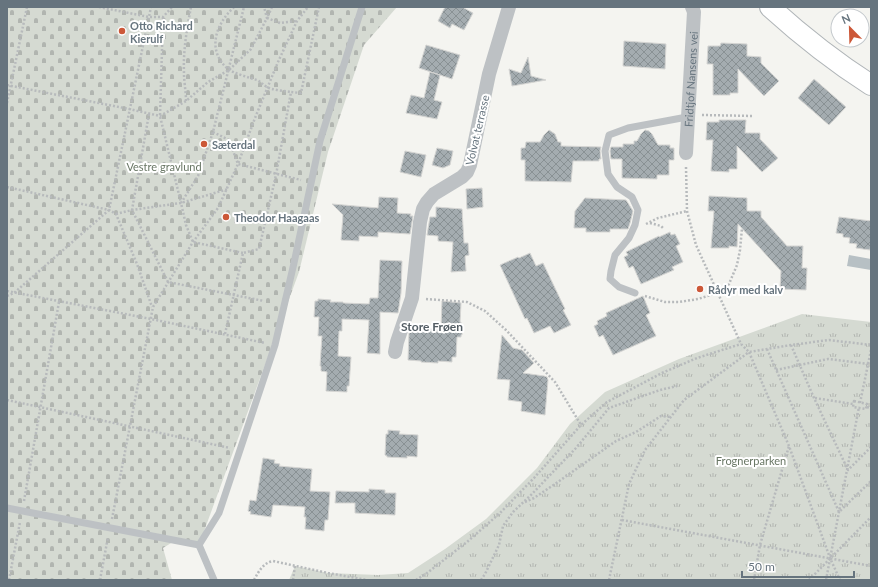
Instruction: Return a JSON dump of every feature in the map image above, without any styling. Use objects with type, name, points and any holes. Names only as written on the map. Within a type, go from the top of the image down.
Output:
[{"type":"street","name":"Volvat terrasse","points":[[395,352],[412,298],[420,222],[424,209],[427,202],[434,194],[462,177],[467,172],[470,165],[489,74],[509,7]]},
{"type":"street","name":"Fridtjof Nansens vei","points":[[686,153],[694,12],[692,7]]},
{"type":"street","points":[[770,7],[799,33],[867,81]]},
{"type":"lane","points":[[199,545],[219,513],[275,345],[320,141],[362,7]]},
{"type":"lane","points":[[635,293],[619,287],[610,279],[615,255],[629,238],[635,225],[638,210],[632,198],[617,187],[608,174],[605,151],[609,135],[628,128],[687,116]]},
{"type":"lane","points":[[7,508],[199,545]]},
{"type":"lane","points":[[199,545],[214,580]]},
{"type":"path","points":[[7,103],[9,85],[27,7]]},
{"type":"path","points":[[99,7],[149,17],[163,17]]},
{"type":"path","points":[[7,296],[14,293],[109,210],[151,7]]},
{"type":"path","points":[[172,7],[163,17],[160,116],[186,225],[193,242]]},
{"type":"path","points":[[186,101],[184,72],[185,46],[191,7]]},
{"type":"path","points":[[234,7],[219,26],[215,42],[217,56],[229,70],[260,81],[267,88],[301,93],[320,7]]},
{"type":"path","points":[[181,203],[198,176],[213,132],[244,7]]},
{"type":"path","points":[[264,7],[267,18]]},
{"type":"path","points":[[9,85],[160,116],[186,101],[208,82],[229,70],[251,49],[272,7]]},
{"type":"path","points":[[152,307],[193,242],[218,208],[228,189],[278,62],[297,21],[308,7]]},
{"type":"path","points":[[267,18],[280,23],[297,21]]},
{"type":"path","points":[[193,242],[243,253],[259,249],[276,175],[291,92]]},
{"type":"path","points":[[149,114],[132,210],[168,282]]},
{"type":"path","points":[[687,116],[754,116]]},
{"type":"path","points":[[213,132],[230,140],[238,164]]},
{"type":"path","points":[[686,153],[687,211],[696,245],[741,344],[749,352],[789,446],[830,558],[840,580]]},
{"type":"path","points":[[238,164],[311,183]]},
{"type":"path","points":[[7,187],[109,210],[116,214],[137,264],[152,307],[151,319],[100,580]]},
{"type":"path","points":[[116,214],[132,210],[181,203],[228,189]]},
{"type":"path","points":[[633,230],[658,218],[687,211]]},
{"type":"path","points":[[637,214],[645,214],[650,223],[661,226],[664,229]]},
{"type":"path","points":[[635,293],[665,302],[679,302],[698,299],[723,290],[729,284],[738,265],[742,228]]},
{"type":"path","points":[[226,334],[243,253]]},
{"type":"path","points":[[168,282],[264,301]]},
{"type":"path","points":[[7,291],[275,345]]},
{"type":"path","points":[[412,298],[467,302],[485,312],[506,330],[555,382],[581,425]]},
{"type":"path","points":[[9,580],[59,302]]},
{"type":"path","points":[[609,580],[630,484],[645,450],[684,400],[749,352],[767,348],[829,340],[871,345]]},
{"type":"path","points":[[416,580],[427,574],[500,513],[534,478],[581,425],[608,402],[669,370],[697,358],[741,344]]},
{"type":"path","points":[[791,345],[848,470]]},
{"type":"path","points":[[767,348],[839,512]]},
{"type":"path","points":[[860,403],[871,350]]},
{"type":"path","points":[[776,370],[828,359],[869,364]]},
{"type":"path","points":[[481,580],[499,545],[503,526],[513,512],[566,458],[609,408],[660,390],[677,386]]},
{"type":"path","points":[[814,398],[853,404],[854,401],[868,404],[867,407]]},
{"type":"path","points":[[7,400],[239,450]]},
{"type":"path","points":[[608,402],[609,408]]},
{"type":"path","points":[[853,404],[853,407],[866,409],[867,407],[871,408]]},
{"type":"path","points":[[826,580],[859,408]]},
{"type":"path","points":[[521,504],[534,498],[616,441],[636,432],[661,416],[671,417]]},
{"type":"path","points":[[754,580],[760,545],[789,446]]},
{"type":"path","points":[[848,470],[871,447]]},
{"type":"path","points":[[839,512],[871,481]]},
{"type":"path","points":[[809,580],[871,517]]},
{"type":"path","points":[[622,520],[871,566]]},
{"type":"path","points":[[254,580],[263,566],[267,562],[273,561],[366,580]]},
{"type":"path","points":[[293,580],[295,566]]},
{"type":"green space","name":"Vestre gravlund","points":[[7,7],[397,7],[364,45],[328,152],[299,272],[199,545],[176,540],[163,548],[172,580],[7,580]]},
{"type":"green space","name":"Frognerparken","points":[[802,314],[871,322],[871,580],[289,580],[295,566],[328,573],[378,575],[408,573],[445,549],[486,519],[537,468],[570,424],[605,392],[679,359]]},
{"type":"shaded area","points":[[849,255],[871,259],[871,270],[847,266]]},
{"type":"building","points":[[445,7],[462,7],[473,13],[464,30],[452,24],[450,28],[438,21]]},
{"type":"building","points":[[624,41],[666,44],[665,69],[623,66]]},
{"type":"building","points":[[721,43],[747,44],[747,56],[761,57],[761,63],[779,81],[764,96],[738,69],[738,93],[730,93],[730,95],[713,95],[713,64],[707,64],[708,46],[720,46]]},
{"type":"building","points":[[426,45],[460,55],[452,79],[419,68]]},
{"type":"building","points":[[528,57],[531,76],[546,80],[512,86],[509,69],[521,73]]},
{"type":"building","points":[[430,72],[440,75],[434,100],[442,102],[437,119],[406,113],[411,95],[424,98]]},
{"type":"building","points":[[814,79],[846,107],[829,125],[798,98]]},
{"type":"building","points":[[719,120],[746,120],[745,133],[760,133],[760,139],[778,158],[762,172],[737,146],[737,169],[729,169],[729,172],[711,171],[713,140],[706,140],[707,122],[719,122]]},
{"type":"building","points":[[549,130],[555,134],[558,142],[561,142],[561,146],[601,147],[601,159],[599,159],[599,161],[573,161],[571,182],[525,181],[525,160],[521,160],[521,148],[525,148],[526,142],[540,142]]},
{"type":"building","points":[[645,130],[652,134],[658,145],[670,145],[670,148],[674,148],[674,160],[669,160],[669,175],[657,175],[657,179],[622,178],[622,159],[611,159],[611,147],[623,147],[623,144],[634,144],[634,141],[637,141]]},
{"type":"building","points":[[437,148],[453,151],[450,165],[443,168],[432,165]]},
{"type":"building","points":[[405,151],[426,155],[421,177],[400,172]]},
{"type":"building","points":[[482,188],[483,207],[467,209],[466,189]]},
{"type":"building","points":[[709,196],[747,198],[747,211],[761,211],[761,217],[787,246],[803,246],[802,268],[807,268],[806,290],[780,289],[781,271],[738,224],[737,247],[729,246],[729,248],[711,248],[714,211],[708,211]]},
{"type":"building","points":[[379,197],[398,198],[397,213],[411,214],[410,216],[413,216],[410,234],[378,232],[378,237],[359,236],[359,241],[341,240],[343,215],[332,204],[378,208]]},
{"type":"building","points":[[585,198],[626,200],[633,211],[628,229],[610,229],[610,232],[586,232],[586,228],[574,228],[575,211]]},
{"type":"building","points":[[436,207],[462,209],[464,243],[468,243],[469,255],[465,256],[466,271],[451,272],[453,242],[438,241],[438,236],[427,235],[430,217],[436,217]]},
{"type":"building","points":[[839,217],[871,221],[870,250],[856,248],[857,244],[849,243],[850,238],[843,237],[843,234],[836,233]]},
{"type":"building","points":[[670,232],[671,235],[675,234],[680,244],[676,246],[683,262],[672,267],[674,270],[641,284],[633,266],[629,268],[624,257],[628,255],[626,252]]},
{"type":"building","points":[[530,253],[536,266],[543,263],[571,325],[554,333],[550,326],[534,333],[527,318],[525,319],[500,265]]},
{"type":"building","points":[[380,260],[402,261],[401,293],[398,313],[380,312],[380,354],[367,353],[369,320],[342,319],[342,331],[339,331],[338,356],[351,357],[349,386],[347,386],[347,392],[326,391],[327,372],[321,371],[320,366],[322,336],[318,336],[319,317],[314,317],[315,301],[318,301],[318,299],[331,300],[330,302],[369,304],[370,298],[378,298]]},
{"type":"building","points":[[643,296],[650,313],[646,315],[656,336],[613,355],[603,335],[599,337],[594,326],[598,324],[597,321],[607,316],[606,313]]},
{"type":"building","points":[[442,301],[461,303],[460,322],[462,324],[462,335],[461,337],[457,337],[456,357],[452,357],[452,362],[438,361],[438,363],[408,360],[409,333],[411,328],[441,329]]},
{"type":"building","points":[[502,335],[513,348],[522,350],[534,363],[523,373],[547,377],[545,415],[521,411],[522,402],[508,400],[510,380],[497,379]]},
{"type":"building","points":[[388,430],[400,431],[399,434],[418,435],[417,457],[387,457],[385,455],[386,434],[388,434]]},
{"type":"building","points":[[263,458],[275,460],[274,463],[280,464],[279,466],[312,469],[310,491],[330,492],[328,520],[325,520],[324,531],[305,529],[305,507],[273,505],[271,517],[250,514],[251,512],[248,511],[250,500],[256,501]]},
{"type":"building","points":[[369,489],[385,490],[385,493],[396,493],[395,515],[355,513],[355,503],[335,503],[336,491],[369,492]]},
{"type":"place","name":"Otto Richard Kierulf","points":[[122,31]]},
{"type":"place","name":"Sæterdal","points":[[204,144]]},
{"type":"place","name":"Theodor Haagaas","points":[[226,217]]},
{"type":"place","name":"Rådyr med kalv","points":[[700,289]]},
{"type":"district","name":"Store Frøen","points":[[432,326]]}]
